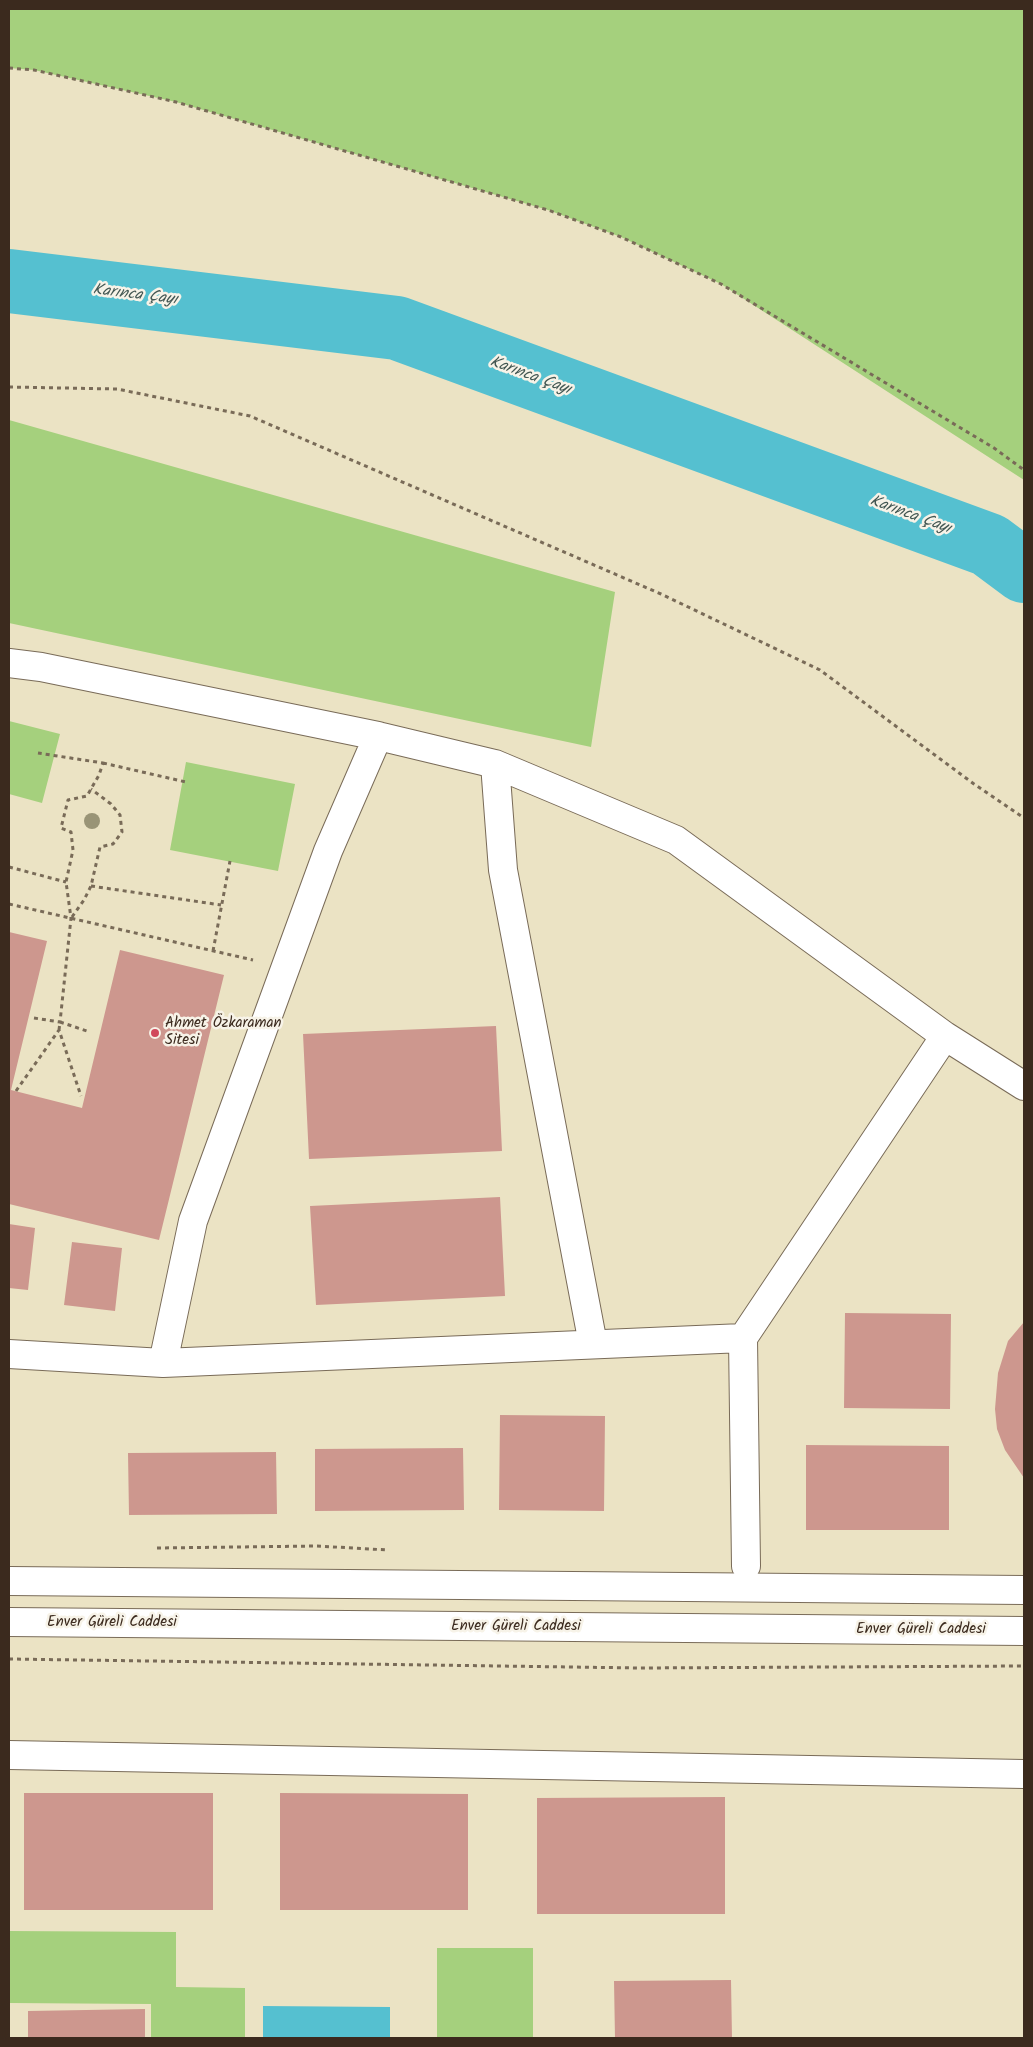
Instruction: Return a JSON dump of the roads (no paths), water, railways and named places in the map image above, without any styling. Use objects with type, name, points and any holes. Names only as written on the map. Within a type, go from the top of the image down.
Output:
[{"type":"street","points":[[9,663],[41,667],[378,736],[495,764],[676,840],[945,1036],[1024,1086]]},
{"type":"street","points":[[163,1362],[194,1221],[328,851],[378,736]]},
{"type":"street","points":[[495,764],[503,870],[593,1344]]},
{"type":"street","points":[[746,1566],[744,1338],[945,1036]]},
{"type":"street","points":[[9,1354],[163,1362],[744,1338]]},
{"type":"street","points":[[9,1581],[1024,1590]]},
{"type":"street","name":"Enver Güreli Caddesi","points":[[9,1622],[1024,1631]]},
{"type":"street","points":[[9,1756],[1024,1774]]},
{"type":"water","points":[[263,2006],[390,2007],[390,2038],[263,2038]]},
{"type":"waterway","name":"Karınca Çayı","points":[[9,281],[397,328],[989,545],[1024,571]]},
{"type":"place","name":"Ahmet Özkaraman Sitesi","points":[[155,1033]]}]
